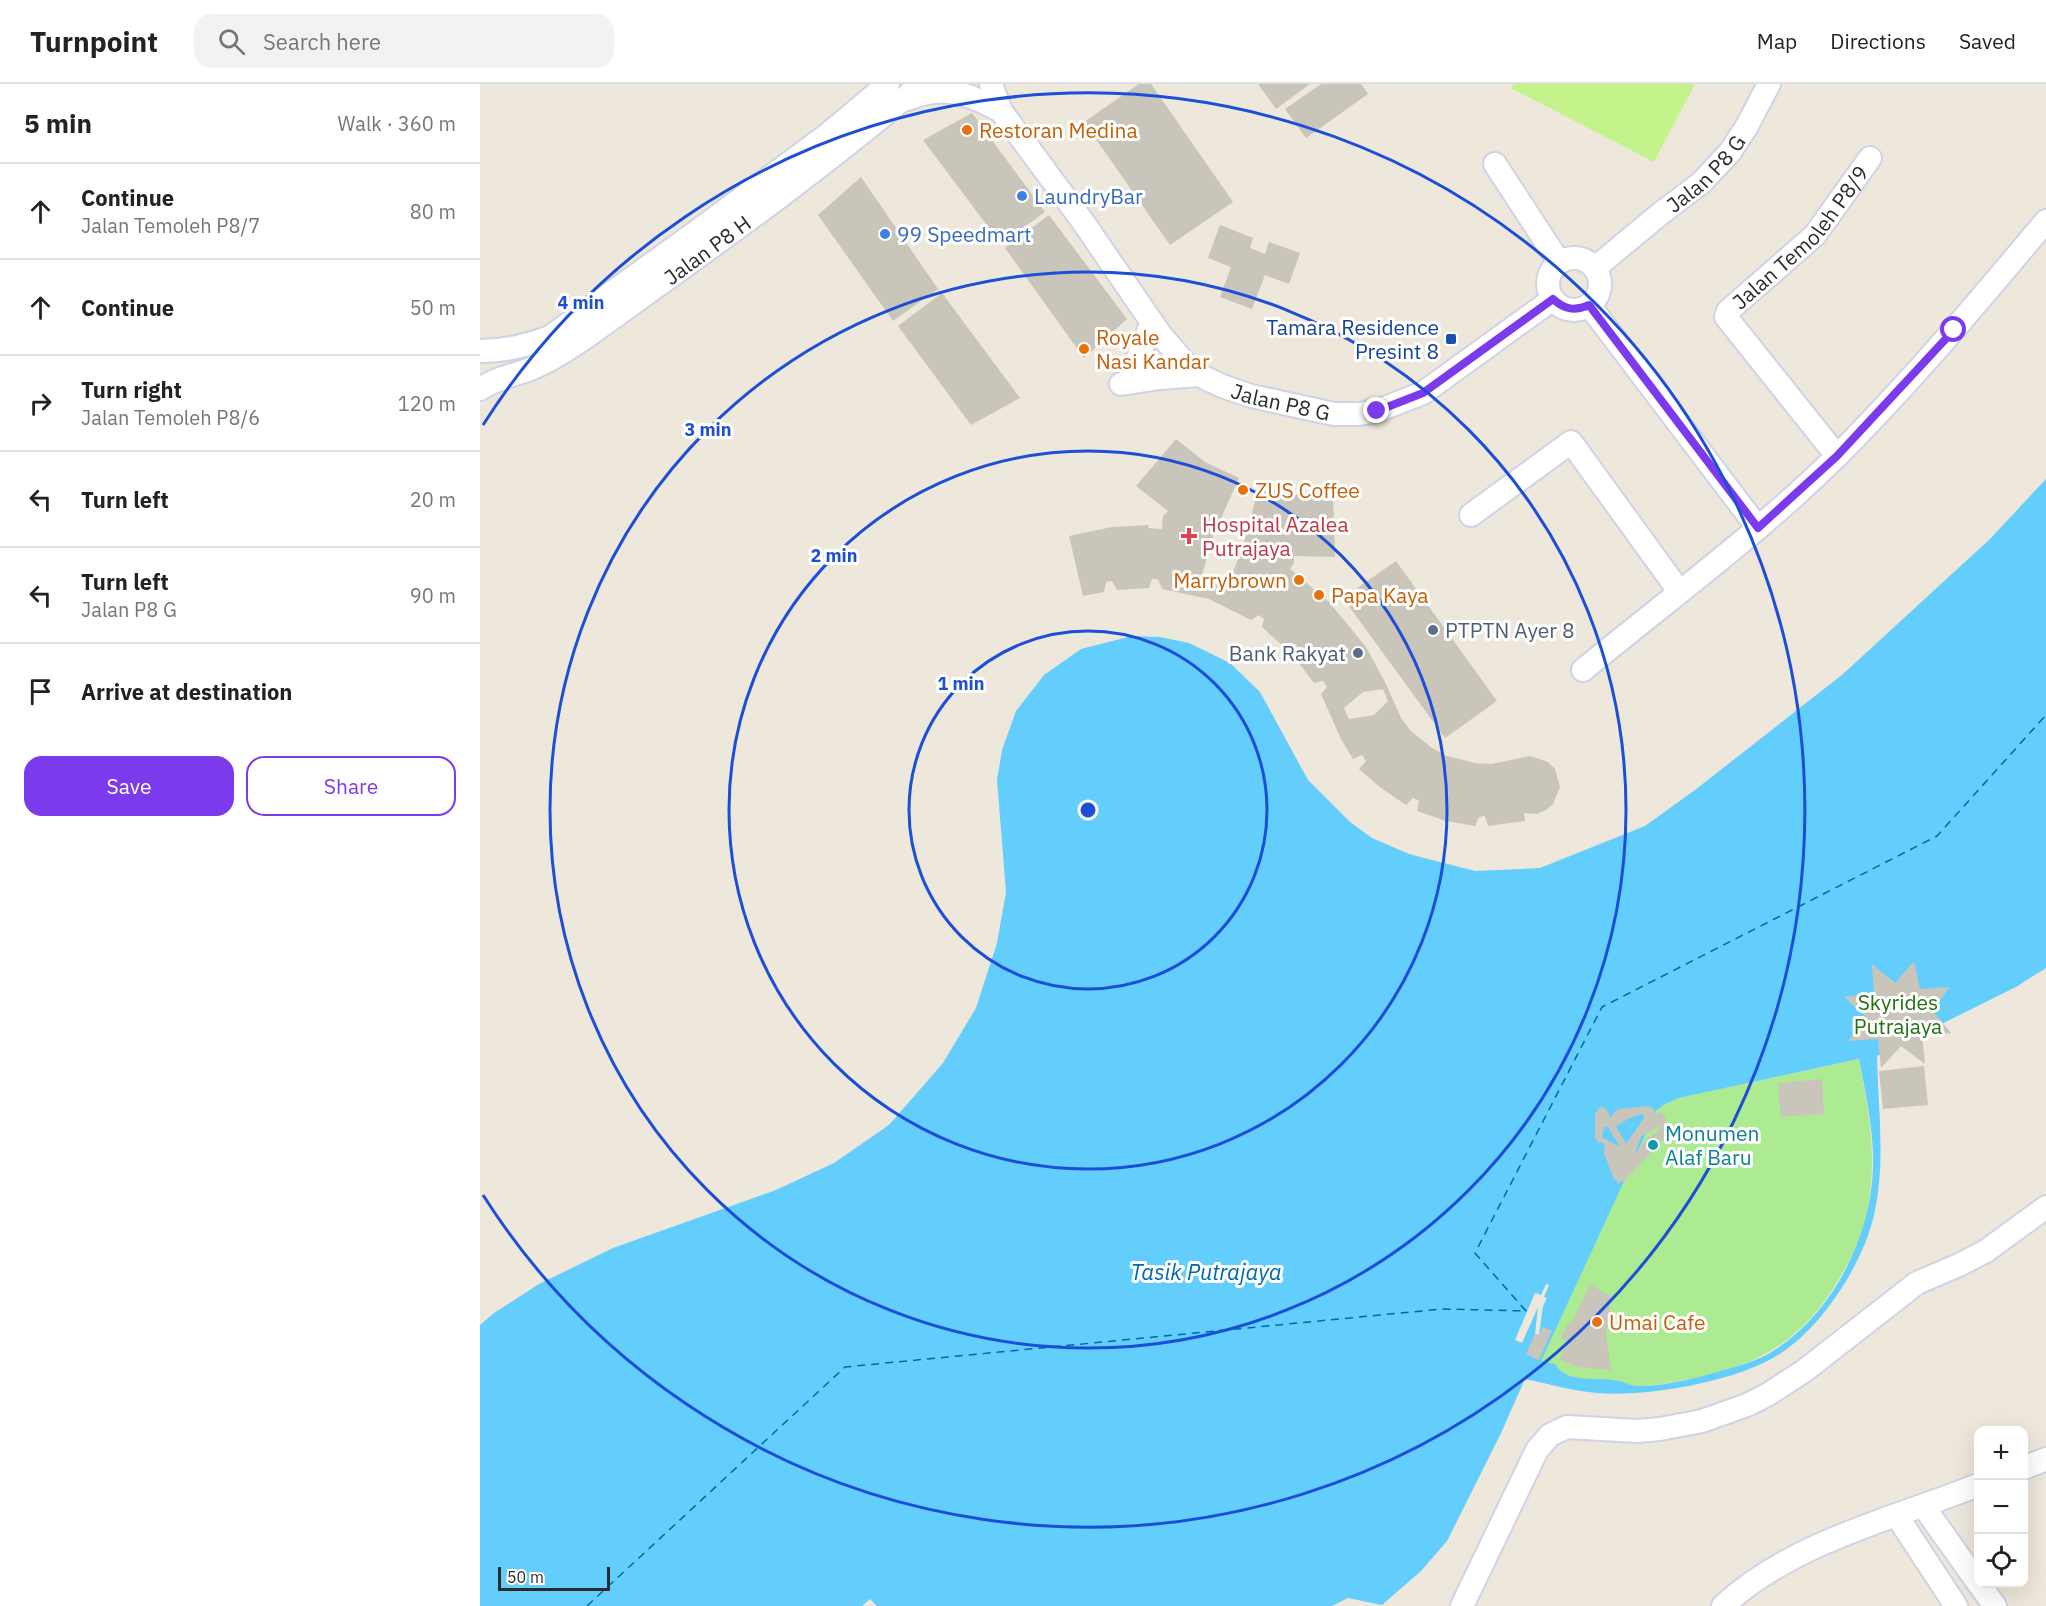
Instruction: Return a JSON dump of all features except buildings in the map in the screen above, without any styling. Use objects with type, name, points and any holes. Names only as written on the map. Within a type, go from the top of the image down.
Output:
[{"type":"street","name":"Jalan P8 H","points":[[480,351],[497,351],[526,346],[550,337],[827,135],[888,84]]},
{"type":"street","name":"Jalan P8 H","points":[[481,388],[503,377],[530,369],[554,358],[586,337],[803,179],[921,84]]},
{"type":"street","name":"Jalan P8 G","points":[[991,84],[1001,111],[1081,219],[1152,322],[1183,362],[1199,375],[1222,386],[1251,396],[1334,414],[1377,411],[1423,393],[1553,299]]},
{"type":"street","name":"Jalan P8 G","points":[[1595,268],[1701,183],[1730,152],[1747,126],[1769,84]]},
{"type":"street","name":"Jalan P8 G","points":[[895,106],[918,93],[938,88],[953,89],[1001,111]]},
{"type":"street","name":"Jalan Temoleh P8/9","points":[[1837,456],[1726,316],[1728,311],[1815,235],[1870,158]]},
{"type":"street","points":[[1495,164],[1559,262]]},
{"type":"street","points":[[1582,670],[1758,528],[1837,456],[1954,330],[2046,221]]},
{"type":"street","points":[[1574,258],[1582,259],[1595,268],[1599,278],[1599,287],[1596,297],[1589,305],[1580,309],[1570,309],[1560,306],[1553,299],[1548,279],[1559,262],[1574,258]]},
{"type":"street","points":[[1589,305],[1758,528]]},
{"type":"street","points":[[1152,322],[1126,380],[1199,375]]},
{"type":"street","points":[[1471,515],[1571,442],[1679,591]]},
{"type":"street","points":[[1466,1599],[1542,1442],[1558,1429],[1578,1426],[1637,1431],[1660,1429],[1702,1421],[1747,1405],[1804,1371],[1917,1283],[1986,1251],[2046,1207]]},
{"type":"street","points":[[2028,1466],[2046,1459]]},
{"type":"street","points":[[1723,1606],[1770,1570],[1809,1550],[1974,1487]]},
{"type":"street","points":[[1924,1506],[1974,1576]]},
{"type":"street","points":[[1897,1516],[1956,1606]]},
{"type":"street","points":[[1982,1588],[1995,1606]]},
{"type":"green space","points":[[1514,84],[1695,84],[1654,162],[1511,88]]},
{"type":"green space","points":[[1859,1059],[1869,1117],[1872,1154],[1867,1212],[1860,1238],[1848,1263],[1825,1301],[1809,1320],[1775,1348],[1734,1368],[1710,1375],[1647,1386],[1635,1386],[1613,1380],[1577,1378],[1540,1361],[1657,1110],[1679,1098]]},
{"type":"water","name":"Tasik Putrajaya","points":[[2046,479],[2046,968],[2016,987],[1877,1056],[1880,1176],[1874,1215],[1860,1254],[1838,1294],[1810,1329],[1794,1344],[1760,1365],[1739,1373],[1665,1390],[1640,1393],[1597,1393],[1525,1379],[1501,1433],[1447,1541],[1421,1571],[1382,1605],[1348,1598],[1332,1606],[877,1606],[870,1599],[862,1606],[480,1606],[480,1325],[494,1313],[539,1284],[613,1248],[776,1190],[834,1163],[889,1125],[943,1063],[976,1008],[997,943],[1006,892],[997,780],[1002,750],[1016,711],[1044,675],[1081,649],[1132,636],[1160,637],[1189,643],[1230,663],[1260,692],[1308,780],[1350,822],[1372,838],[1409,854],[1475,871],[1540,868],[1645,826],[1695,790],[1843,674],[1990,539]],"holes":[[[1859,1059],[1872,1140],[1871,1193],[1857,1245],[1846,1270],[1832,1293],[1797,1333],[1770,1353],[1749,1362],[1679,1382],[1656,1385],[1636,1386],[1621,1381],[1575,1377],[1560,1371],[1555,1364],[1541,1361],[1657,1110],[1679,1098]]]},
{"type":"pier","points":[[1546,1284],[1549,1285],[1544,1297],[1547,1298],[1543,1306],[1539,1335],[1535,1334],[1538,1307],[1522,1343],[1515,1340],[1535,1293],[1541,1295]]},
{"type":"ferry route","points":[[1526,1311],[1475,1253],[1602,1007],[1937,836],[2046,715]]},
{"type":"ferry route","points":[[587,1606],[845,1367],[1442,1309],[1527,1311]]},
{"type":"place","name":"Restoran Medina","points":[[967,130]]},
{"type":"place","name":"LaundryBar","points":[[1022,196]]},
{"type":"place","name":"99 Speedmart","points":[[885,234]]},
{"type":"place","name":"Tamara Residence Presint 8","points":[[1451,339]]},
{"type":"place","name":"Royale Nasi Kandar","points":[[1084,349]]},
{"type":"place","name":"ZUS Coffee","points":[[1243,490]]},
{"type":"place","name":"Hospital Azalea Putrajaya","points":[[1189,536]]},
{"type":"place","name":"Marrybrown","points":[[1299,580]]},
{"type":"place","name":"Papa Kaya","points":[[1319,595]]},
{"type":"place","name":"PTPTN Ayer 8","points":[[1433,630]]},
{"type":"place","name":"Bank Rakyat","points":[[1358,653]]},
{"type":"place","name":"Monumen Alaf Baru","points":[[1653,1145]]},
{"type":"place","name":"Umai Cafe","points":[[1597,1322]]},
{"type":"route","points":[[1377,411],[1423,393],[1553,299],[1560,306],[1570,309],[1580,309],[1589,305],[1758,528],[1837,456],[1954,330]]},
{"type":"park label","name":"Skyrides Putrajaya","points":[[1898,1014]]}]
